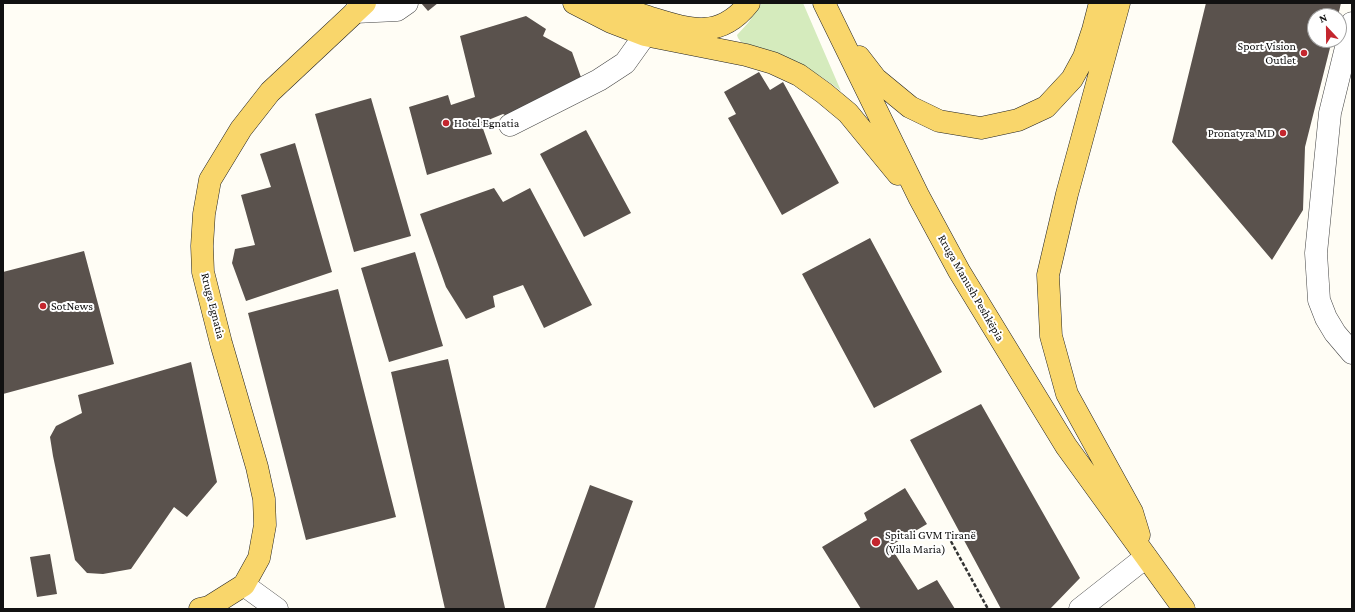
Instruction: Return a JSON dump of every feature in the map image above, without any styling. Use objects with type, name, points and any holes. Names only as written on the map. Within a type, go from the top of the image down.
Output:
[{"type":"main road","points":[[574,3],[611,22],[644,35],[746,54],[773,63],[799,75],[848,113],[919,197]]},
{"type":"main road","points":[[607,3],[684,28],[702,29],[718,27],[732,20],[749,3]]},
{"type":"main road","name":"Rruga Manush Peshkëpia","points":[[824,3],[919,197],[959,271],[1066,446],[1184,609]]},
{"type":"main road","points":[[835,26],[876,79],[910,107],[940,121],[981,128],[1018,120],[1046,107],[1067,85],[1084,57],[1094,30],[1100,3]]},
{"type":"main road","points":[[1119,3],[1067,194],[1048,275],[1048,290],[1051,336],[1067,394],[1132,512],[1146,557]]},
{"type":"main road","name":"Rruga Egnatia","points":[[200,609],[209,607],[244,585],[259,558],[265,525],[264,499],[257,467],[221,343],[203,272],[202,246],[204,214],[210,180],[241,129],[270,92],[360,8]]},
{"type":"street","points":[[360,8],[397,10],[407,3]]},
{"type":"street","points":[[1352,23],[1330,112],[1316,252],[1319,300],[1326,318],[1335,333],[1352,353]]},
{"type":"street","points":[[510,125],[599,80],[625,62],[644,35]]},
{"type":"street","points":[[1080,609],[1146,557]]},
{"type":"street","points":[[244,585],[277,609]]},
{"type":"path","points":[[948,536],[988,609]]},
{"type":"green space","points":[[762,3],[803,3],[841,91],[818,74],[794,62],[741,42],[737,35],[748,23]]},
{"type":"building","points":[[421,3],[438,3],[428,11]]},
{"type":"building","points":[[1206,3],[1341,3],[1340,8],[1307,8],[1307,48],[1330,48],[1305,147],[1303,210],[1272,260],[1172,142]]},
{"type":"building","points":[[526,16],[546,29],[543,36],[572,52],[582,80],[509,117],[503,114],[481,123],[492,154],[427,175],[409,107],[448,95],[451,105],[475,97],[460,36]]},
{"type":"building","points":[[759,72],[770,90],[783,82],[839,183],[782,215],[728,118],[736,114],[724,92]]},
{"type":"building","points":[[371,98],[411,236],[354,252],[315,114]]},
{"type":"building","points":[[586,130],[631,213],[584,237],[540,154]]},
{"type":"building","points":[[295,143],[332,272],[246,301],[232,263],[235,249],[255,245],[241,195],[271,187],[260,154]]},
{"type":"building","points":[[494,188],[503,202],[530,188],[592,305],[544,328],[523,285],[493,296],[495,307],[466,319],[446,287],[420,214]]},
{"type":"building","points":[[870,238],[942,372],[874,408],[802,274]]},
{"type":"building","points":[[84,251],[114,364],[3,394],[3,272]]},
{"type":"building","points":[[415,252],[443,346],[389,362],[361,268]]},
{"type":"building","points":[[338,289],[396,517],[306,540],[248,313]]},
{"type":"building","points":[[448,359],[505,608],[501,609],[445,609],[391,372]]},
{"type":"building","points":[[191,362],[217,482],[187,517],[174,507],[131,569],[103,574],[87,573],[75,560],[50,437],[56,426],[82,413],[78,395]]},
{"type":"building","points":[[981,404],[1080,578],[1050,609],[1001,609],[910,440]]},
{"type":"building","points":[[590,485],[633,501],[594,609],[545,609]]},
{"type":"building","points":[[905,488],[927,524],[890,546],[918,590],[937,580],[955,609],[861,609],[822,547],[867,520],[864,513]]},
{"type":"building","points":[[50,554],[57,594],[37,597],[30,557]]},
{"type":"place","name":"Sport Vision Outlet","points":[[1304,53]]},
{"type":"place","name":"Hotel Egnatia","points":[[446,123]]},
{"type":"place","name":"Pronatyra MD","points":[[1283,133]]},
{"type":"place","name":"SotNews","points":[[43,306]]},
{"type":"place","name":"Spitali GVM Tiranë (Villa Maria)","points":[[876,542]]}]
